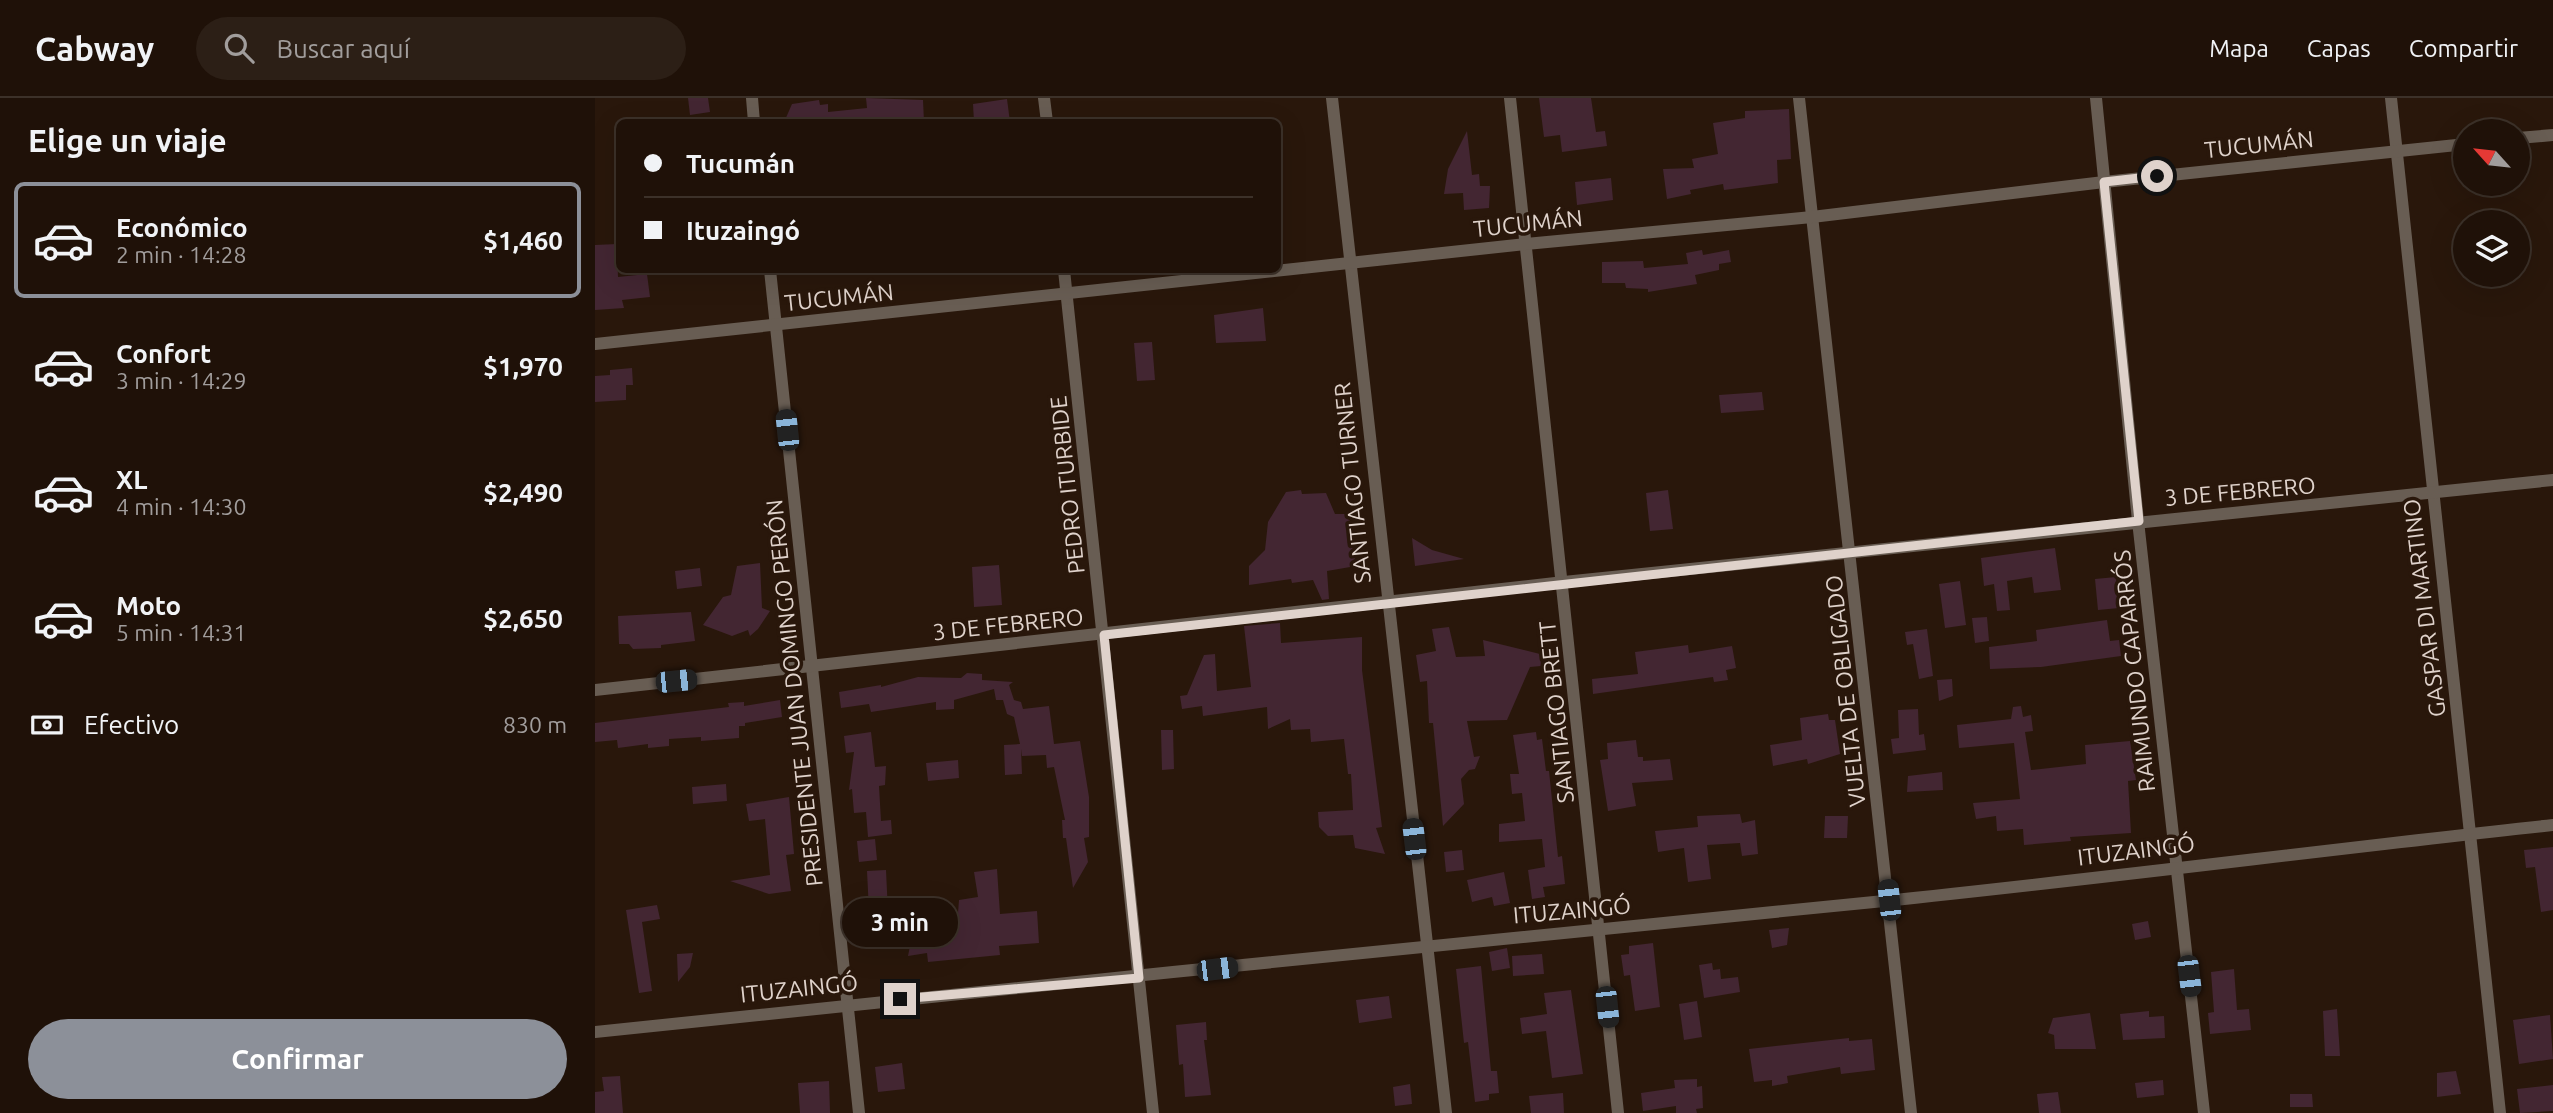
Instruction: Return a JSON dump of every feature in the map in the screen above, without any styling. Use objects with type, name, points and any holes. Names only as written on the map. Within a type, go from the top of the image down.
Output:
[{"type":"street","points":[[752,98],[754,119]]},
{"type":"street","points":[[1044,98],[1047,119]]},
{"type":"street","name":"SANTIAGO TURNER","points":[[1332,98],[1386,602],[1446,1113]]},
{"type":"street","name":"SANTIAGO BRETT","points":[[1510,98],[1564,582],[1618,1113]]},
{"type":"street","name":"VUELTA DE OBLIGADO","points":[[1799,98],[1911,1113]]},
{"type":"street","name":"RAIMUNDO CAPARRÓS","points":[[2096,98],[2204,1113]]},
{"type":"street","name":"GASPAR DI MARTINO","points":[[2391,98],[2501,1113]]},
{"type":"street","points":[[2531,137],[2553,135]]},
{"type":"street","name":"TUCUMÁN","points":[[1281,270],[1812,217],[2104,182],[2453,145]]},
{"type":"street","name":"PRESIDENTE JUAN DOMINGO PERÓN","points":[[770,273],[859,1113]]},
{"type":"street","name":"PEDRO ITURBIDE","points":[[1064,273],[1153,1113]]},
{"type":"street","name":"TUCUMÁN","points":[[595,344],[1256,273]]},
{"type":"street","name":"3 DE FEBRERO","points":[[595,690],[1564,582],[2553,480]]},
{"type":"street","name":"ITUZAINGÓ","points":[[595,1032],[847,1004],[1139,978],[1427,945],[1889,900],[2553,825]]},
{"type":"building","points":[[688,98],[708,98],[710,112],[690,115]]},
{"type":"building","points":[[866,98],[923,100],[924,119],[785,119],[792,104],[819,100],[820,105],[828,104],[828,112],[867,108]]},
{"type":"building","points":[[1539,98],[1591,98],[1596,132],[1605,131],[1607,146],[1562,152],[1560,135],[1544,137]]},
{"type":"building","points":[[1007,99],[1010,119],[974,119],[973,104]]},
{"type":"building","points":[[1789,109],[1791,159],[1777,160],[1778,183],[1724,190],[1723,184],[1690,190],[1691,194],[1667,199],[1663,169],[1694,168],[1692,159],[1718,154],[1713,123],[1745,118],[1745,111]]},
{"type":"building","points":[[1467,131],[1472,175],[1479,174],[1480,186],[1490,186],[1489,208],[1464,210],[1463,193],[1444,194],[1448,169]]},
{"type":"building","points":[[1611,178],[1613,200],[1577,205],[1575,182]]},
{"type":"building","points":[[616,244],[618,277],[647,274],[650,297],[622,300],[624,308],[595,310],[595,245]]},
{"type":"building","points":[[1702,250],[1703,255],[1729,250],[1731,262],[1719,264],[1719,270],[1695,275],[1697,284],[1648,292],[1648,289],[1626,288],[1625,283],[1602,283],[1602,262],[1643,261],[1644,268],[1688,264],[1686,253]]},
{"type":"building","points":[[1263,308],[1266,341],[1216,343],[1214,315]]},
{"type":"building","points":[[1152,342],[1155,380],[1137,381],[1134,343]]},
{"type":"building","points":[[632,368],[633,385],[626,385],[626,400],[595,402],[595,376],[610,375],[610,370]]},
{"type":"building","points":[[1762,392],[1764,410],[1721,413],[1719,395]]},
{"type":"building","points":[[1301,490],[1302,494],[1326,493],[1335,514],[1349,514],[1356,566],[1327,571],[1329,599],[1322,600],[1313,580],[1292,583],[1291,579],[1249,585],[1249,566],[1265,550],[1268,522],[1286,492]]},
{"type":"building","points":[[1668,490],[1673,529],[1650,531],[1646,493]]},
{"type":"building","points":[[1412,538],[1432,550],[1464,559],[1415,566]]},
{"type":"building","points":[[2055,548],[2061,590],[2034,593],[2032,577],[2007,581],[2010,610],[1997,611],[1994,584],[1984,586],[1981,558]]},
{"type":"building","points":[[760,563],[762,608],[770,611],[758,629],[750,636],[748,630],[732,636],[703,625],[723,597],[731,595],[737,566]]},
{"type":"building","points":[[999,565],[1002,605],[974,607],[972,567]]},
{"type":"building","points":[[700,568],[702,586],[677,589],[675,571]]},
{"type":"building","points":[[2116,577],[2119,608],[2098,610],[2095,579]]},
{"type":"building","points":[[1960,581],[1966,625],[1945,628],[1939,584]]},
{"type":"building","points":[[691,612],[695,641],[661,645],[661,648],[633,649],[629,644],[619,644],[618,616]]},
{"type":"building","points":[[1987,617],[1989,641],[1975,643],[1972,618]]},
{"type":"building","points":[[2107,620],[2110,641],[2119,640],[2121,656],[2041,667],[1990,669],[1989,647],[2037,641],[2036,630]]},
{"type":"building","points":[[1280,623],[1281,643],[1362,637],[1362,670],[1382,827],[1376,828],[1385,854],[1355,848],[1353,835],[1328,836],[1319,827],[1318,812],[1353,810],[1351,774],[1348,774],[1344,739],[1311,742],[1310,729],[1291,730],[1290,719],[1268,729],[1267,707],[1203,716],[1202,706],[1182,709],[1180,696],[1187,695],[1204,655],[1215,654],[1217,691],[1251,687],[1244,626]]},
{"type":"building","points":[[1449,627],[1456,657],[1485,656],[1483,640],[1540,654],[1541,666],[1530,667],[1507,720],[1467,721],[1474,757],[1480,756],[1475,769],[1469,770],[1461,779],[1464,804],[1443,826],[1433,723],[1429,723],[1427,681],[1420,682],[1416,655],[1436,651],[1432,629]]},
{"type":"building","points":[[1927,629],[1933,676],[1919,679],[1913,644],[1907,645],[1905,632]]},
{"type":"building","points":[[1688,645],[1689,653],[1732,646],[1736,668],[1726,670],[1728,680],[1714,682],[1713,677],[1593,694],[1592,679],[1638,674],[1635,652]]},
{"type":"building","points":[[967,673],[982,674],[982,680],[1013,682],[1009,685],[1014,700],[1021,702],[1023,709],[1049,706],[1054,744],[1080,741],[1089,797],[1089,837],[1084,838],[1088,862],[1073,888],[1066,838],[1063,838],[1062,820],[1065,820],[1054,767],[1047,768],[1046,755],[1022,756],[1021,749],[1022,774],[1005,775],[1004,745],[1020,744],[1014,717],[1007,714],[1003,700],[996,700],[994,689],[954,700],[954,709],[936,710],[936,702],[871,712],[869,704],[841,708],[839,692],[881,687],[918,677],[961,678]]},
{"type":"building","points":[[1952,679],[1953,696],[1939,701],[1937,680]]},
{"type":"building","points":[[780,700],[782,717],[745,723],[745,726],[739,726],[739,738],[701,741],[701,737],[669,739],[669,746],[648,748],[648,744],[618,748],[617,740],[595,742],[595,723],[729,707],[728,703],[744,702],[744,706]]},
{"type":"building","points":[[2021,706],[2023,717],[2031,715],[2033,731],[2025,732],[2031,770],[2086,764],[2085,745],[2130,741],[2136,780],[2128,781],[2131,833],[2070,837],[2071,841],[2024,845],[2023,829],[1997,831],[1996,816],[1976,819],[1973,803],[2020,799],[2014,743],[1959,748],[1957,725],[2011,719],[2013,707]]},
{"type":"building","points":[[1918,709],[1919,735],[1924,734],[1926,750],[1893,754],[1891,739],[1899,738],[1898,710]]},
{"type":"building","points":[[1828,714],[1829,720],[1835,720],[1840,754],[1808,764],[1807,759],[1773,766],[1770,745],[1802,740],[1800,718]]},
{"type":"building","points":[[1161,730],[1173,730],[1174,769],[1162,770]]},
{"type":"building","points":[[871,732],[875,767],[886,766],[885,785],[879,786],[881,821],[891,820],[892,834],[868,837],[866,812],[854,813],[852,789],[849,790],[854,752],[846,753],[844,736]]},
{"type":"building","points":[[1536,732],[1537,740],[1542,739],[1546,771],[1549,771],[1558,857],[1562,856],[1565,884],[1543,887],[1545,897],[1532,899],[1528,870],[1545,867],[1542,839],[1499,842],[1499,824],[1525,821],[1522,793],[1512,794],[1510,774],[1519,774],[1513,735]]},
{"type":"building","points":[[1636,740],[1638,757],[1643,757],[1643,761],[1670,759],[1673,780],[1632,783],[1636,806],[1608,811],[1600,760],[1608,759],[1607,743]]},
{"type":"building","points":[[958,760],[959,778],[928,781],[926,763]]},
{"type":"building","points":[[1942,772],[1943,790],[1907,792],[1908,776]]},
{"type":"building","points":[[726,784],[727,801],[693,804],[692,787]]},
{"type":"building","points":[[789,797],[794,854],[786,855],[791,891],[769,894],[730,881],[770,875],[765,819],[749,821],[746,804]]},
{"type":"building","points":[[1740,814],[1742,823],[1755,820],[1758,854],[1742,856],[1740,843],[1707,845],[1711,879],[1688,882],[1684,848],[1658,852],[1655,831],[1698,827],[1697,816]]},
{"type":"building","points":[[1825,816],[1848,816],[1847,838],[1824,838]]},
{"type":"building","points":[[875,839],[877,860],[859,862],[857,841]]},
{"type":"building","points":[[2553,847],[2553,910],[2541,912],[2535,867],[2526,868],[2524,850]]},
{"type":"building","points":[[1462,850],[1464,870],[1446,872],[1444,852]]},
{"type":"building","points":[[997,869],[1000,914],[1037,911],[1039,943],[999,946],[1000,955],[928,962],[927,953],[908,956],[910,946],[902,948],[905,923],[919,918],[919,929],[957,926],[959,900],[978,897],[974,872]]},
{"type":"building","points":[[886,870],[888,913],[901,911],[902,928],[870,931],[867,871]]},
{"type":"building","points":[[1504,872],[1510,903],[1494,906],[1492,897],[1472,902],[1467,880]]},
{"type":"building","points":[[657,905],[660,919],[642,922],[652,991],[639,993],[626,910]]},
{"type":"building","points":[[2148,921],[2151,937],[2135,940],[2132,924]]},
{"type":"building","points":[[1789,928],[1787,945],[1772,948],[1769,930]]},
{"type":"building","points":[[1653,943],[1660,1007],[1635,1011],[1630,975],[1624,976],[1621,955],[1629,954],[1629,946]]},
{"type":"building","points":[[1507,948],[1510,968],[1492,971],[1489,952]]},
{"type":"building","points":[[693,953],[690,967],[678,982],[677,954]]},
{"type":"building","points":[[1542,954],[1544,974],[1513,976],[1512,956]]},
{"type":"building","points":[[1712,963],[1713,970],[1720,969],[1721,979],[1738,977],[1740,992],[1704,998],[1699,965]]},
{"type":"building","points":[[1481,966],[1491,1071],[1497,1071],[1499,1093],[1489,1094],[1489,1100],[1475,1102],[1468,1042],[1464,1043],[1456,969]]},
{"type":"building","points":[[2234,969],[2237,1010],[2249,1009],[2251,1030],[2210,1034],[2208,1013],[2214,1012],[2211,972]]},
{"type":"building","points":[[1571,990],[1583,1074],[1552,1078],[1546,1031],[1522,1034],[1520,1018],[1547,1014],[1544,993]]},
{"type":"building","points":[[1389,996],[1392,1018],[1359,1023],[1356,1000]]},
{"type":"building","points":[[1697,1001],[1702,1037],[1684,1040],[1679,1004]]},
{"type":"building","points":[[2337,1009],[2340,1056],[2325,1056],[2323,1011]]},
{"type":"building","points":[[2149,1011],[2149,1017],[2164,1016],[2165,1038],[2123,1040],[2120,1014]]},
{"type":"building","points":[[2090,1013],[2096,1049],[2055,1049],[2054,1035],[2048,1033],[2053,1018]]},
{"type":"building","points":[[2550,1015],[2553,1059],[2519,1064],[2513,1020]]},
{"type":"building","points":[[1206,1022],[1207,1040],[1204,1040],[1211,1095],[1185,1097],[1183,1064],[1179,1065],[1176,1025]]},
{"type":"building","points":[[1849,1038],[1849,1041],[1872,1039],[1875,1070],[1841,1074],[1840,1067],[1787,1076],[1788,1083],[1772,1086],[1772,1080],[1754,1082],[1749,1049]]},
{"type":"building","points":[[902,1063],[905,1089],[878,1092],[875,1067]]},
{"type":"building","points":[[2456,1071],[2461,1094],[2437,1097],[2437,1073]]},
{"type":"building","points":[[620,1076],[623,1113],[595,1113],[595,1092],[604,1091],[602,1077]]},
{"type":"building","points":[[1697,1079],[1697,1087],[1702,1086],[1703,1108],[1696,1109],[1697,1113],[1676,1113],[1676,1106],[1643,1111],[1641,1093],[1675,1088],[1674,1080]]},
{"type":"building","points":[[2163,1080],[2164,1095],[2137,1098],[2135,1083]]},
{"type":"building","points":[[829,1081],[830,1113],[800,1113],[798,1083]]},
{"type":"building","points":[[1410,1084],[1412,1104],[1395,1106],[1393,1087]]},
{"type":"building","points":[[2553,1085],[2553,1111],[2520,1113],[2517,1089]]},
{"type":"building","points":[[2058,1092],[2061,1113],[2039,1113],[2037,1094]]},
{"type":"building","points":[[1563,1093],[1564,1113],[1531,1113],[1529,1096]]},
{"type":"building","points":[[2290,1094],[2312,1094],[2313,1107],[2290,1107]]},
{"type":"route","points":[[900,999],[1139,978],[1104,635],[1564,582],[2139,521],[2104,182],[2157,176]]}]
